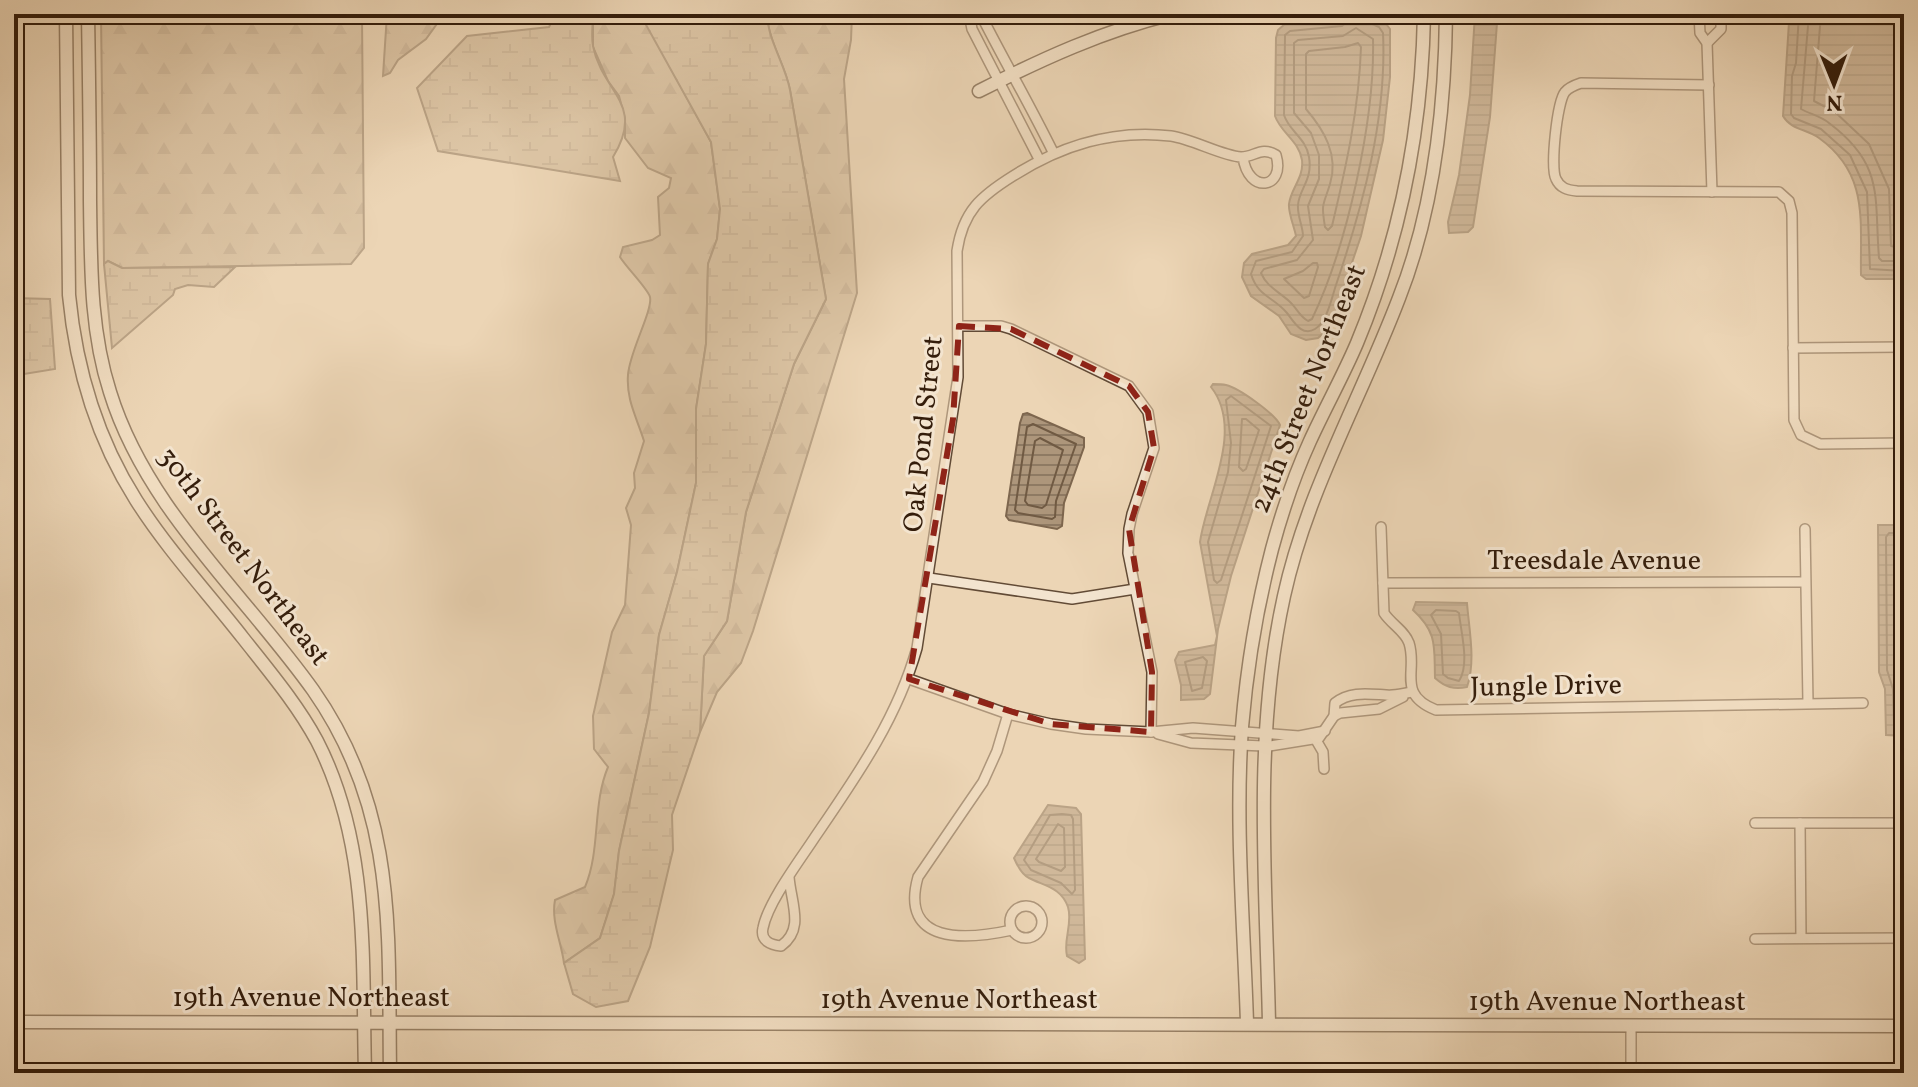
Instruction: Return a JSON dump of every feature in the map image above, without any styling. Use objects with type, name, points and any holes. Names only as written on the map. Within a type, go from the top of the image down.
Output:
[{"type":"street","name":"30th Street Northeast","points":[[66,14],[69,295],[72,331],[83,381],[114,461],[136,500],[292,701],[328,765],[351,839],[360,893],[365,1073]]},
{"type":"street","name":"30th Street Northeast","points":[[88,14],[91,282],[100,355],[110,393],[125,432],[148,477],[313,691],[354,764],[367,799],[385,877],[390,1073]]},
{"type":"street","points":[[969,14],[972,29],[1039,159]]},
{"type":"street","points":[[975,14],[983,19],[1053,152]]},
{"type":"street","points":[[979,91],[1097,36],[1172,14]]},
{"type":"street","name":"24th Street Northeast","points":[[1247,1023],[1241,816],[1242,730],[1247,678],[1263,584],[1290,489],[1356,345],[1396,231],[1419,117],[1424,14]]},
{"type":"street","name":"24th Street Northeast","points":[[1269,1023],[1264,747],[1271,663],[1296,549],[1329,456],[1400,296],[1419,237],[1442,117],[1446,14]]},
{"type":"street","points":[[1699,14],[1700,33],[1707,43],[1712,192]]},
{"type":"street","points":[[1707,43],[1721,29],[1721,14]]},
{"type":"street","points":[[1709,85],[1581,83],[1574,86],[1564,93],[1560,104],[1553,169],[1560,185],[1570,190],[1779,192],[1789,201],[1792,213],[1794,420],[1801,435],[1820,444],[1904,443]]},
{"type":"street","name":"Oak Pond Street","points":[[789,877],[791,902],[796,916],[792,939],[781,946],[772,945],[765,939],[762,930],[789,877],[868,759],[909,679],[929,578],[958,377],[957,251],[968,214],[983,196],[1039,159],[1089,140],[1145,134],[1174,137],[1243,157]]},
{"type":"street","points":[[959,326],[1001,326],[1011,329],[1113,376],[1129,386],[1148,412],[1154,448],[1129,529],[1128,553],[1152,672],[1151,732]]},
{"type":"street","points":[[1793,348],[1904,347]]},
{"type":"street","points":[[1381,527],[1384,613],[1410,645],[1413,692]]},
{"type":"street","points":[[1805,529],[1808,703]]},
{"type":"street","points":[[929,578],[1072,599],[1135,589]]},
{"type":"street","name":"Treesdale Avenue","points":[[1383,583],[1805,582]]},
{"type":"street","points":[[909,679],[1008,714],[1086,729],[1151,732],[1190,728],[1299,736],[1325,731]]},
{"type":"street","points":[[1151,732],[1191,743],[1264,747],[1316,740],[1334,716],[1335,703],[1346,697],[1413,692]]},
{"type":"street","points":[[1334,716],[1385,707],[1413,692]]},
{"type":"street","name":"Jungle Drive","points":[[1413,692],[1431,708],[1444,712],[1863,703]]},
{"type":"street","points":[[1008,714],[997,751],[983,782],[918,877],[914,906],[919,918],[932,930],[948,936],[982,936],[1012,930]]},
{"type":"street","points":[[1316,740],[1323,752],[1324,769]]},
{"type":"street","points":[[1755,823],[1904,823]]},
{"type":"street","points":[[1800,823],[1801,938]]},
{"type":"street","points":[[1755,939],[1904,938]]},
{"type":"street","name":"19th Avenue Northeast","points":[[14,1022],[1904,1026]]},
{"type":"street","points":[[1631,1026],[1632,1071]]},
{"type":"highlighted area","points":[[959,326],[1011,329],[1129,386],[1148,412],[1154,448],[1129,529],[1152,672],[1151,732],[1051,724],[909,679],[953,419]]},
{"type":"green space","points":[[101,14],[362,16],[364,248],[351,264],[122,268],[108,261],[104,264]]},
{"type":"green space","points":[[387,14],[444,14],[426,39],[383,76]]},
{"type":"green space","points":[[556,14],[593,14],[592,42],[598,62],[624,111],[622,139],[613,157],[620,181],[438,151],[417,88],[467,36],[549,27]]},
{"type":"green space","points":[[593,14],[640,14],[644,19],[711,142],[720,209],[717,239],[708,264],[706,344],[696,409],[696,483],[677,572],[659,635],[649,713],[619,851],[614,894],[600,938],[564,963],[555,923],[555,900],[585,887],[593,858],[600,796],[608,767],[594,749],[593,716],[612,632],[625,605],[631,525],[626,508],[635,488],[634,473],[644,441],[630,401],[628,375],[650,297],[620,257],[623,247],[660,235],[658,197],[669,188],[671,178],[648,168],[625,138],[625,119],[619,96],[608,81],[593,47]]},
{"type":"green space","points":[[640,14],[767,14],[770,34],[790,90],[826,299],[794,364],[746,512],[727,621],[704,656],[700,732],[672,815],[673,850],[650,947],[628,1001],[596,1007],[573,994],[564,963],[600,938],[614,894],[619,851],[649,713],[659,635],[677,572],[696,483],[696,409],[706,344],[708,264],[717,239],[720,209],[711,142]]},
{"type":"green space","points":[[767,14],[852,14],[844,79],[857,293],[753,631],[741,663],[717,692],[700,732],[704,656],[727,621],[746,512],[794,364],[826,299],[790,90],[770,34]]},
{"type":"green space","points":[[108,261],[122,268],[235,267],[214,287],[188,285],[175,289],[173,295],[112,348],[104,264]]},
{"type":"green space","points":[[14,298],[50,299],[55,369],[24,374],[14,370]]},
{"type":"water","points":[[1475,14],[1492,14],[1497,23],[1490,117],[1473,227],[1468,232],[1449,233],[1448,222],[1459,175],[1470,95]]},
{"type":"water","points":[[1798,14],[1904,14],[1904,279],[1866,279],[1861,275],[1858,199],[1847,167],[1819,138],[1790,124],[1783,116],[1789,22],[1792,15]]},
{"type":"water","points":[[1370,17],[1383,20],[1390,29],[1390,77],[1383,140],[1361,236],[1335,313],[1327,330],[1318,338],[1306,340],[1291,334],[1279,316],[1251,296],[1242,277],[1244,263],[1252,254],[1288,245],[1296,236],[1289,204],[1301,172],[1302,160],[1275,116],[1276,38],[1278,30],[1285,24]]},
{"type":"water","points":[[1213,384],[1226,385],[1239,391],[1264,408],[1280,425],[1231,576],[1218,629],[1210,694],[1204,699],[1181,700],[1175,660],[1179,652],[1215,645],[1217,636],[1200,542],[1224,443],[1221,404],[1211,387]]},
{"type":"water","points":[[1023,414],[1084,438],[1084,447],[1064,503],[1062,526],[1057,529],[1009,520],[1006,516],[1020,423]]},
{"type":"water","points":[[1878,525],[1904,525],[1904,736],[1886,735],[1885,689],[1879,672]]},
{"type":"water","points":[[1416,602],[1467,603],[1471,656],[1467,687],[1450,687],[1435,678],[1431,633],[1413,610]]},
{"type":"water","points":[[1048,805],[1076,808],[1081,814],[1085,959],[1079,963],[1067,956],[1069,913],[1065,900],[1052,888],[1026,877],[1014,858]]}]
